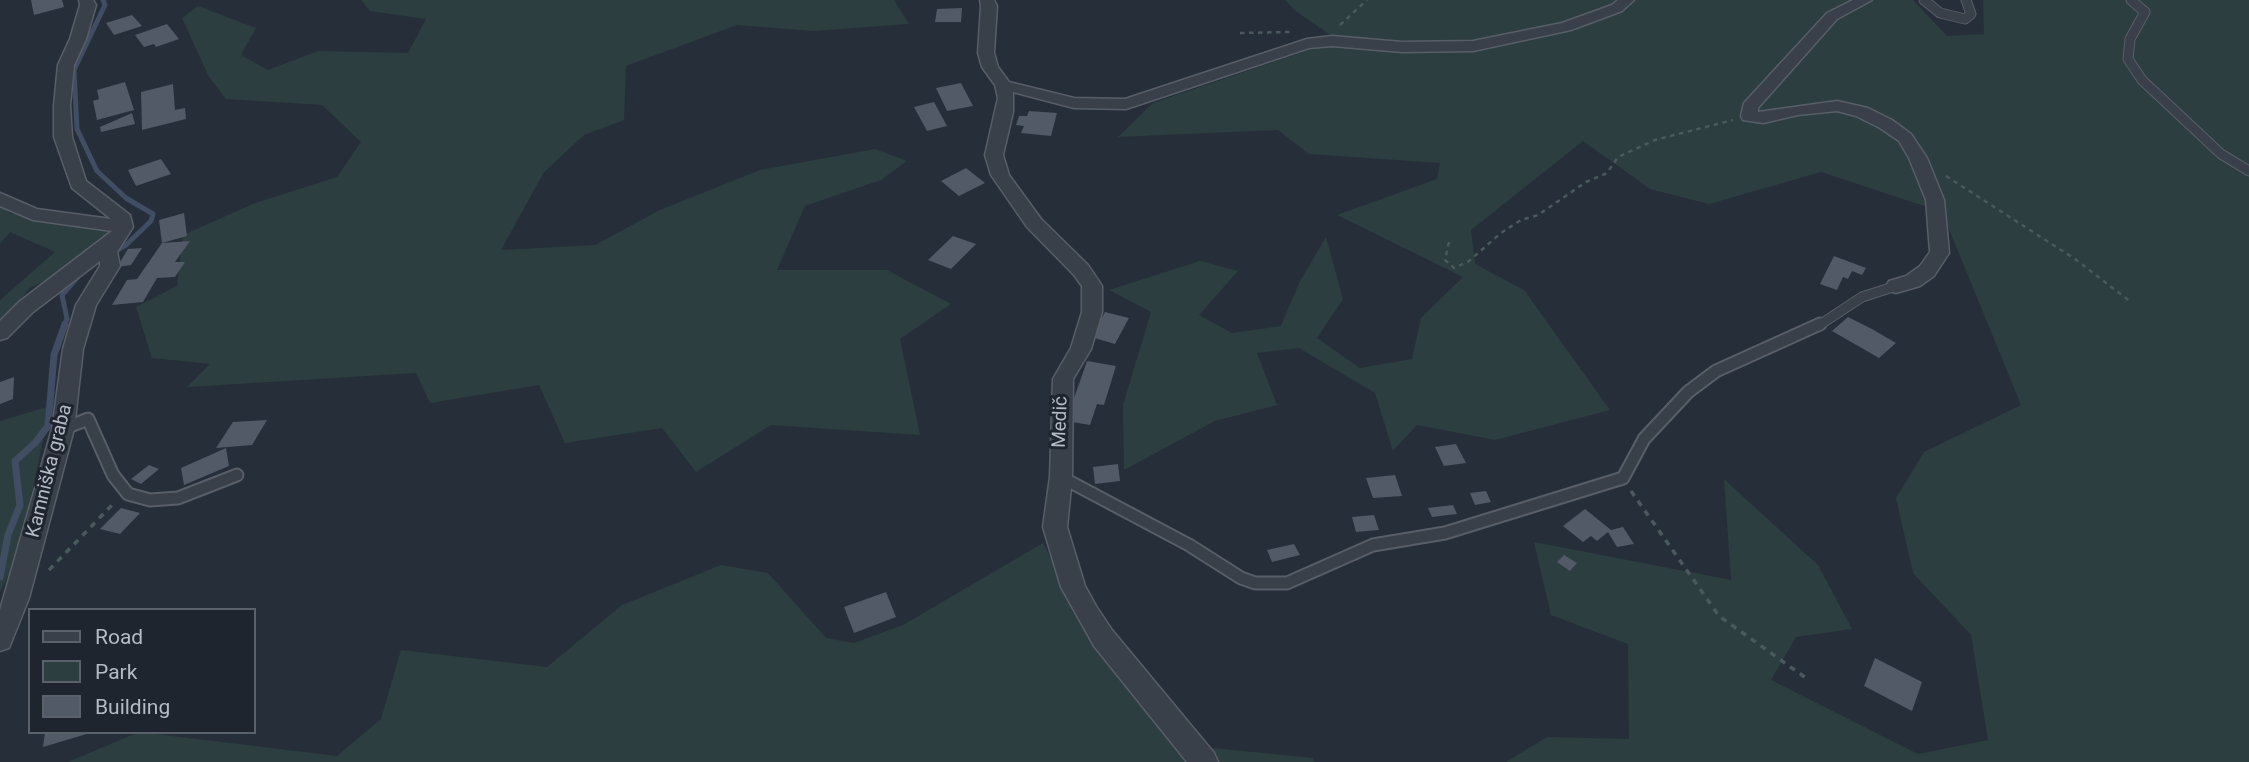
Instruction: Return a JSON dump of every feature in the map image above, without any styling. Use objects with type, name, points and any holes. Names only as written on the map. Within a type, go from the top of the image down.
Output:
[{"type":"street","points":[[0,333],[26,307],[114,247],[123,219],[78,184],[63,137],[62,105],[66,65],[78,38],[88,5],[86,0]]},
{"type":"street","name":"Medič","points":[[987,0],[989,6],[986,53],[990,67],[1003,85],[1005,112],[994,155],[1000,175],[1034,223],[1081,270],[1093,286],[1092,312],[1082,349],[1063,379],[1060,477],[1055,527],[1077,596],[1102,638],[1204,762]]},
{"type":"street","points":[[1003,85],[1074,103],[1126,104],[1307,44],[1332,41],[1402,47],[1474,46],[1566,27],[1617,8],[1627,0]]},
{"type":"street","points":[[1865,0],[1832,16],[1750,107],[1749,116],[1763,118],[1798,110],[1837,106],[1862,112],[1886,124],[1905,138],[1918,158],[1935,200],[1940,253],[1927,271],[1913,281],[1896,286]]},
{"type":"street","points":[[0,198],[114,247]]},
{"type":"street","name":"Kamniška graba","points":[[0,640],[18,598],[63,429],[76,338],[86,305],[114,247]]},
{"type":"lane","points":[[1924,0],[1952,19],[1965,19],[1971,14],[1966,0]]},
{"type":"lane","points":[[2131,0],[2145,12],[2130,39],[2128,59],[2142,80],[2221,154],[2249,171]]},
{"type":"lane","points":[[1060,477],[1189,545],[1241,578],[1271,584],[1287,583],[1373,545],[1445,533],[1623,478],[1644,439],[1688,391],[1716,371],[1810,331],[1862,297],[1896,286]]},
{"type":"lane","points":[[63,429],[88,419],[113,475],[125,491],[150,500],[178,498],[237,475]]},
{"type":"path","points":[[1332,41],[1339,26],[1367,0]]},
{"type":"path","points":[[1240,33],[1292,32]]},
{"type":"path","points":[[1449,242],[1445,261],[1454,268],[1469,261],[1501,233],[1521,220],[1538,215],[1586,182],[1607,173],[1618,157],[1655,140],[1749,116]]},
{"type":"path","points":[[1918,158],[2075,259],[2131,302]]},
{"type":"path","points":[[1623,478],[1671,551],[1719,616],[1806,678]]},
{"type":"path","points":[[47,571],[125,491]]},
{"type":"green space","points":[[361,0],[894,0],[909,24],[813,31],[737,25],[626,66],[624,120],[584,135],[544,172],[501,250],[595,245],[660,210],[760,170],[875,149],[907,161],[881,180],[805,206],[777,270],[887,270],[951,304],[900,339],[920,435],[771,425],[696,472],[662,428],[565,443],[539,385],[430,403],[416,373],[187,387],[210,364],[152,358],[136,307],[177,286],[183,235],[255,203],[337,177],[361,142],[322,105],[226,99],[209,77],[182,18],[198,6],[256,28],[241,55],[268,70],[318,51],[408,53],[426,19],[370,11]]},
{"type":"green space","points":[[1285,0],[1913,0],[1947,36],[1984,34],[1983,0],[2249,0],[2249,762],[1506,762],[1547,737],[1629,739],[1628,644],[1551,615],[1534,542],[1731,580],[1724,479],[1818,565],[1852,629],[1796,637],[1771,680],[1918,754],[1988,740],[1971,635],[1913,573],[1896,498],[1924,452],[2021,405],[1942,212],[1821,172],[1709,204],[1650,189],[1583,141],[1471,230],[1475,264],[1524,290],[1610,410],[1495,440],[1417,425],[1393,451],[1375,393],[1299,348],[1257,353],[1277,405],[1215,421],[1124,470],[1123,405],[1151,312],[1109,290],[1200,261],[1238,271],[1199,315],[1232,333],[1281,326],[1299,283],[1326,237],[1343,299],[1317,338],[1360,368],[1412,359],[1421,318],[1463,277],[1337,215],[1437,179],[1440,163],[1309,154],[1278,130],[1118,137],[1153,103],[1338,40],[1294,10]]},
{"type":"green space","points":[[0,205],[11,214],[79,214],[108,232],[90,260],[30,288],[0,323],[0,300],[55,252],[10,232],[0,244]]},
{"type":"green space","points":[[50,406],[20,551],[0,592],[0,421]]},
{"type":"green space","points":[[1043,543],[1102,658],[1203,747],[1313,758],[1314,762],[68,762],[134,734],[156,734],[337,756],[381,719],[401,650],[547,667],[622,605],[721,565],[768,573],[826,638],[854,643],[903,625]]},
{"type":"building","points":[[31,0],[62,0],[64,7],[34,15]]},
{"type":"building","points":[[962,8],[961,22],[935,22],[937,9]]},
{"type":"building","points":[[132,15],[142,26],[114,35],[106,23]]},
{"type":"building","points":[[167,24],[179,39],[156,47],[154,44],[144,47],[135,35]]},
{"type":"building","points":[[125,82],[134,110],[97,120],[93,101],[99,99],[97,90]]},
{"type":"building","points":[[961,83],[973,106],[947,111],[936,88]]},
{"type":"building","points":[[173,84],[175,110],[185,108],[186,119],[142,130],[141,92]]},
{"type":"building","points":[[934,102],[947,126],[927,131],[914,107]]},
{"type":"building","points":[[1029,111],[1057,113],[1051,136],[1021,133],[1024,126],[1016,125],[1019,116],[1027,116]]},
{"type":"building","points":[[132,113],[135,124],[101,132],[100,127]]},
{"type":"building","points":[[161,159],[171,174],[136,186],[128,170]]},
{"type":"building","points":[[966,168],[985,183],[959,196],[941,181]]},
{"type":"building","points":[[184,213],[187,236],[162,243],[159,220]]},
{"type":"building","points":[[953,236],[976,244],[951,269],[928,260]]},
{"type":"building","points":[[190,241],[175,262],[185,262],[175,277],[157,278],[143,302],[112,305],[127,280],[137,279],[162,243]]},
{"type":"building","points":[[142,248],[131,265],[117,267],[128,249]]},
{"type":"building","points":[[1834,256],[1866,268],[1862,275],[1852,271],[1848,279],[1843,277],[1837,290],[1820,284]]},
{"type":"building","points":[[1105,312],[1129,318],[1115,344],[1091,337]]},
{"type":"building","points":[[1848,317],[1896,343],[1879,358],[1832,331]]},
{"type":"building","points":[[1087,361],[1116,366],[1104,405],[1097,404],[1090,425],[1066,421]]},
{"type":"building","points":[[14,377],[13,399],[0,404],[0,382]]},
{"type":"building","points":[[267,420],[252,445],[216,448],[233,422]]},
{"type":"building","points":[[1456,444],[1466,463],[1444,466],[1435,447]]},
{"type":"building","points":[[226,448],[229,466],[184,485],[181,468]]},
{"type":"building","points":[[1118,464],[1120,481],[1095,484],[1093,467]]},
{"type":"building","points":[[149,465],[159,469],[141,484],[131,479]]},
{"type":"building","points":[[1395,475],[1402,496],[1373,498],[1366,478]]},
{"type":"building","points":[[1486,491],[1491,502],[1475,505],[1470,493]]},
{"type":"building","points":[[1453,505],[1457,514],[1432,517],[1428,508]]},
{"type":"building","points":[[121,508],[140,513],[120,534],[100,529]]},
{"type":"building","points":[[1585,509],[1611,530],[1623,527],[1634,544],[1617,547],[1608,532],[1597,541],[1591,536],[1583,542],[1563,526]]},
{"type":"building","points":[[1374,515],[1379,530],[1356,532],[1352,517]]},
{"type":"building","points":[[1294,544],[1300,555],[1272,562],[1267,550]]},
{"type":"building","points":[[1564,555],[1577,563],[1570,571],[1557,562]]},
{"type":"building","points":[[886,592],[896,617],[854,633],[844,607]]},
{"type":"building","points":[[1875,658],[1922,682],[1912,711],[1864,686]]},
{"type":"building","points":[[45,734],[87,734],[43,747]]},
{"type":"waterway","points":[[103,0],[105,5],[74,70],[77,129],[97,171],[126,198],[153,214],[151,221],[126,245],[112,253]]},
{"type":"waterway","points":[[64,326],[67,319],[62,295],[82,272]]},
{"type":"waterway","points":[[0,577],[8,535],[20,505],[15,461],[35,443],[48,426],[54,355],[65,324]]}]
